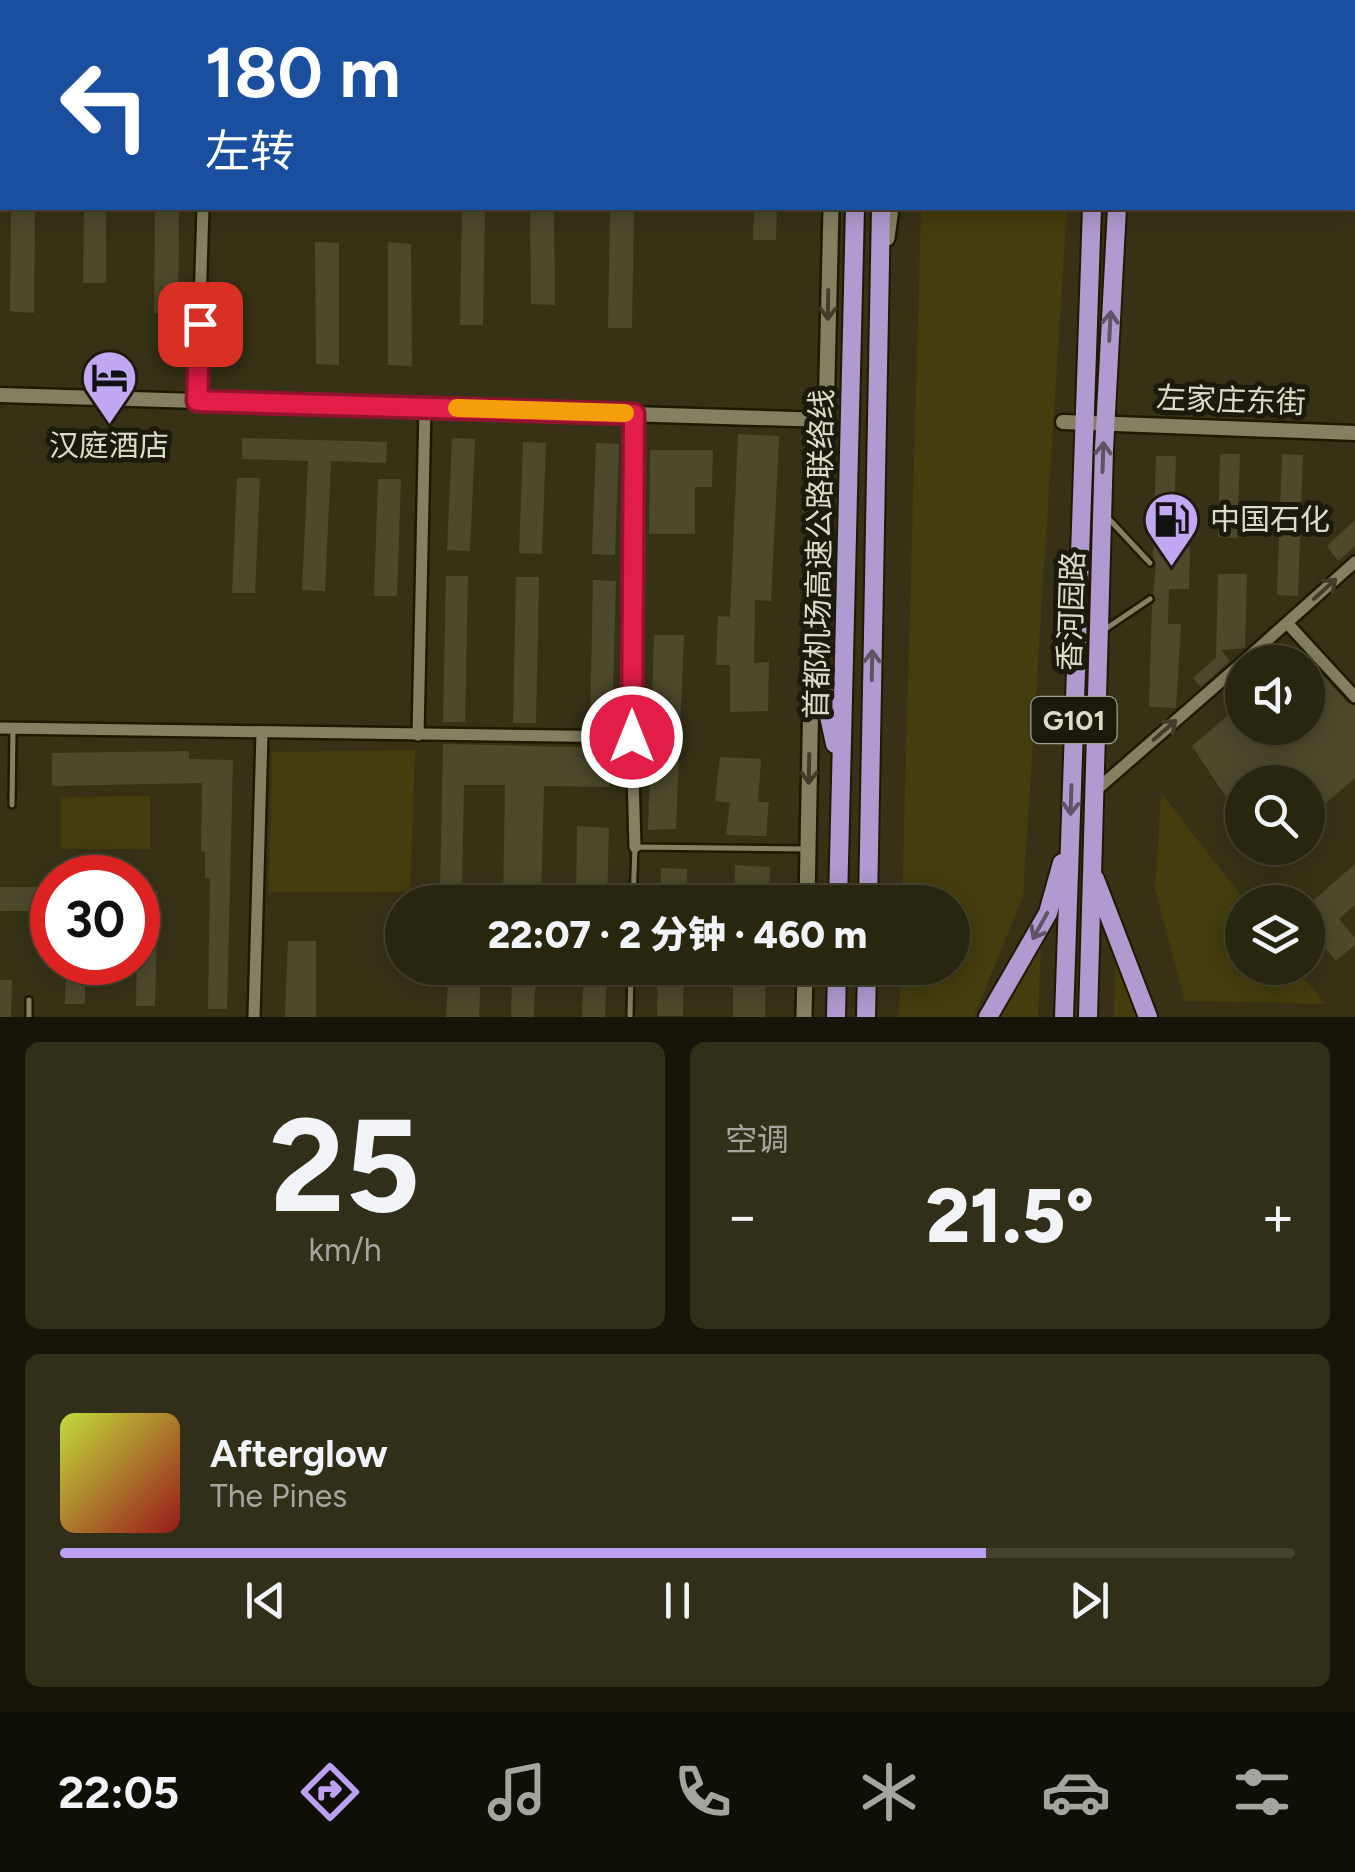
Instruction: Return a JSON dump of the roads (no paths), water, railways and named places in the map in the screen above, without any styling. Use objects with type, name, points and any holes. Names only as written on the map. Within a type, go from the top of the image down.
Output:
[{"type":"highway","name":"首都机场高速公路联络线","points":[[839,885],[855,210]]},
{"type":"highway","name":"首都机场高速公路联络线","points":[[868,885],[881,210]]},
{"type":"highway","name":"香河园路","points":[[1064,1017],[1092,210]]},
{"type":"highway","name":"香河园路","points":[[1088,1017],[1104,423],[1117,210]]},
{"type":"highway","points":[[812,638],[842,773]]},
{"type":"highway","points":[[988,1017],[1048,913],[1070,834]]},
{"type":"highway","points":[[1091,869],[1148,1017]]},
{"type":"highway","points":[[836,985],[836,1017]]},
{"type":"highway","points":[[866,1017],[867,985]]},
{"type":"highway","points":[[823,1017],[836,989]]},
{"type":"main road","points":[[807,885],[812,638],[826,420],[830,210]]},
{"type":"main road","points":[[879,306],[891,210]]},
{"type":"main road","points":[[804,1017],[805,985]]},
{"type":"street","points":[[197,401],[202,210]]},
{"type":"street","points":[[0,395],[826,420]]},
{"type":"street","points":[[418,735],[425,408]]},
{"type":"street","points":[[634,414],[635,847]]},
{"type":"street","name":"左家庄东街","points":[[1064,422],[1355,433]]},
{"type":"street","points":[[1264,645],[1355,562]]},
{"type":"street","points":[[1288,624],[1355,697]]},
{"type":"street","points":[[1092,794],[1225,679]]},
{"type":"street","points":[[7,728],[632,737]]},
{"type":"street","points":[[254,1017],[262,734]]},
{"type":"lane","points":[[1102,512],[1150,562]]},
{"type":"lane","points":[[1098,635],[1150,599]]},
{"type":"lane","points":[[7,728],[12,805]]},
{"type":"lane","points":[[634,885],[635,847],[808,849]]},
{"type":"lane","points":[[630,1017],[631,985]]},
{"type":"lane","points":[[29,1000],[29,1017]]},
{"type":"place","name":"汉庭酒店","points":[[109,426]]},
{"type":"place","name":"中国石化","points":[[1171,568]]}]
